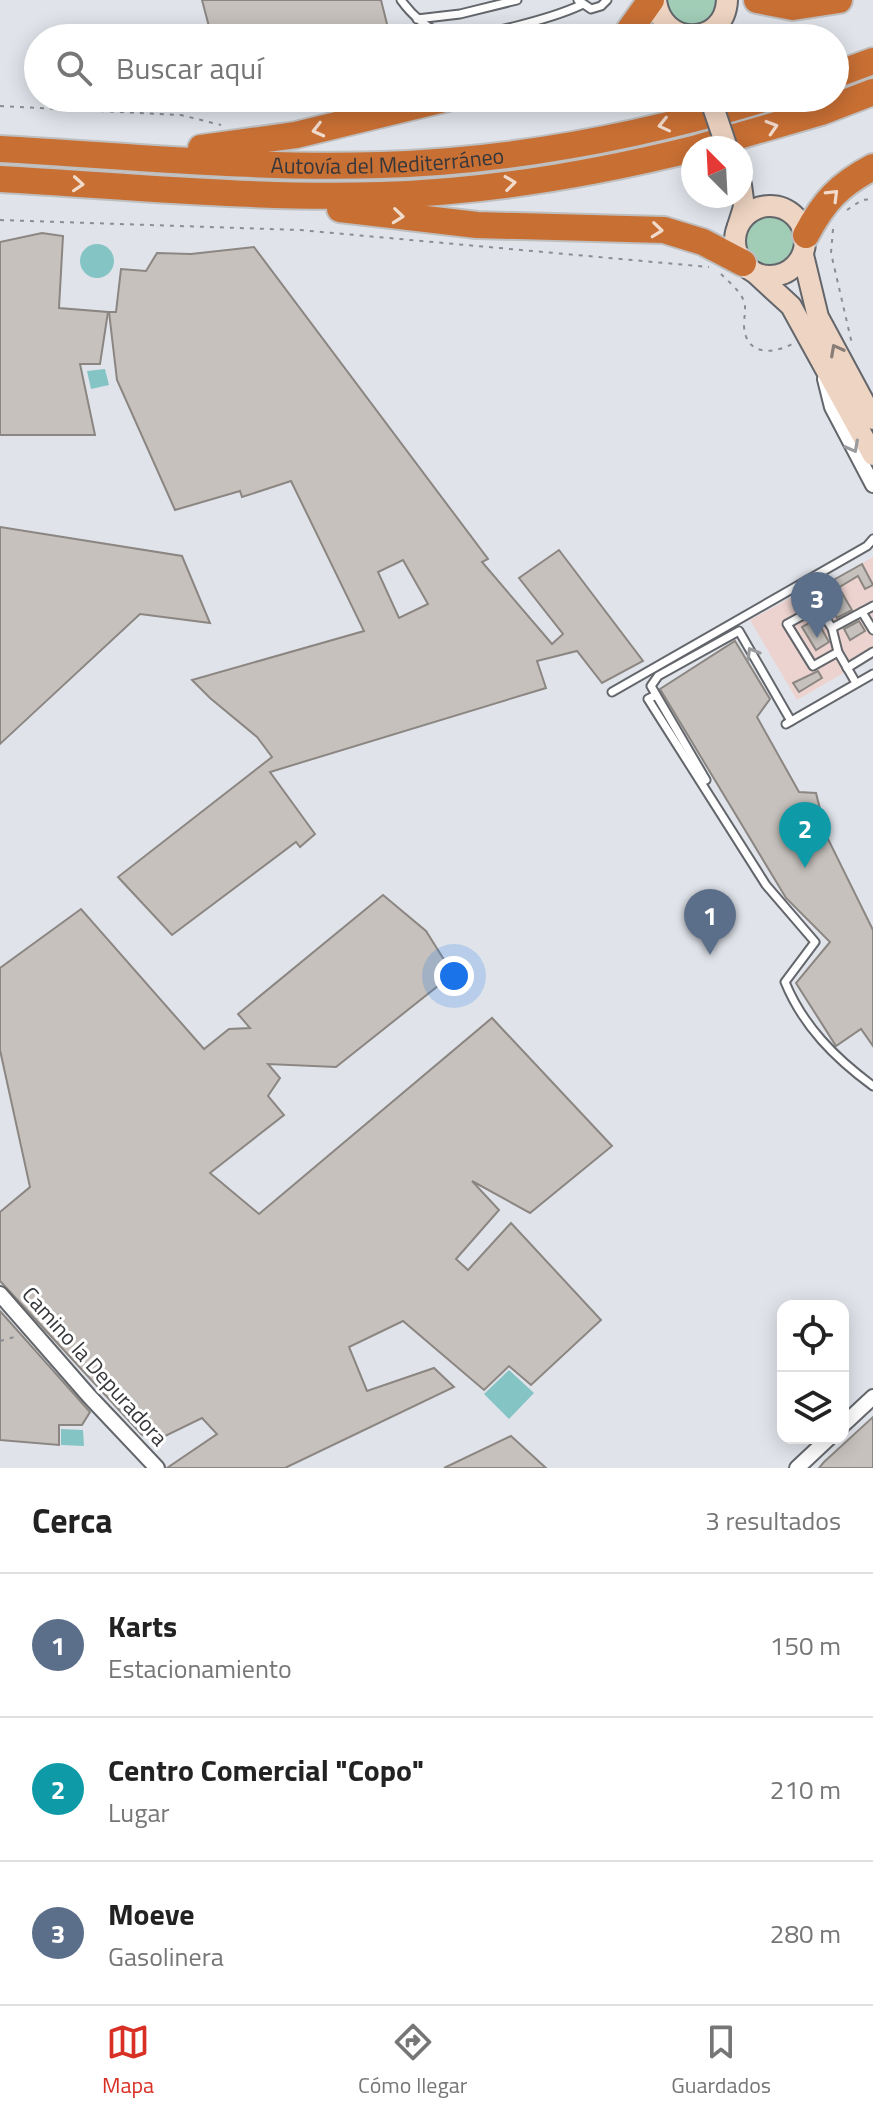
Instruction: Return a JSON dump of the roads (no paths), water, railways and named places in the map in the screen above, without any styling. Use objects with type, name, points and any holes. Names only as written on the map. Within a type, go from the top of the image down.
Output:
[{"type":"highway","points":[[635,24],[653,0]]},
{"type":"highway","points":[[757,0],[793,7],[839,0]]},
{"type":"highway","points":[[849,70],[873,61]]},
{"type":"highway","name":"Autovía del Mediterráneo","points":[[849,101],[873,92]]},
{"type":"highway","points":[[27,151],[179,150],[232,146],[296,135],[390,112]]},
{"type":"highway","name":"Autovía del Mediterráneo","points":[[0,149],[183,162],[382,165],[451,160],[612,137],[718,112]]},
{"type":"highway","name":"Autovía del Mediterráneo","points":[[737,136],[821,112]]},
{"type":"highway","name":"Autovía del Mediterráneo","points":[[0,179],[181,191],[383,195],[550,178],[681,151]]},
{"type":"highway","points":[[804,245],[818,211],[833,193],[873,167]]},
{"type":"highway","points":[[181,191],[477,225],[664,230],[703,242],[748,268]]},
{"type":"main road","points":[[653,0],[661,19],[667,24]]},
{"type":"main road","points":[[718,24],[727,0]]},
{"type":"main road","points":[[715,112],[723,136]]},
{"type":"main road","points":[[753,200],[790,211],[803,225],[818,317],[873,419]]},
{"type":"main road","points":[[738,226],[751,211],[771,205]]},
{"type":"main road","points":[[744,208],[735,245],[748,268],[791,306],[873,455]]},
{"type":"main road","points":[[748,268],[765,276],[787,272],[804,245]]},
{"type":"street","points":[[818,356],[832,407],[873,485]]},
{"type":"street","name":"Camino la Depuradora","points":[[0,1294],[157,1468]]},
{"type":"street","points":[[849,1419],[873,1397]]},
{"type":"street","points":[[797,1468],[823,1444]]},
{"type":"lane","points":[[401,0],[417,19],[426,24]]},
{"type":"lane","points":[[417,19],[460,14],[517,0]]},
{"type":"lane","points":[[518,24],[563,13],[580,2],[596,8],[607,0]]},
{"type":"lane","points":[[612,692],[871,544]]},
{"type":"lane","points":[[832,628],[873,606]]},
{"type":"lane","points":[[838,652],[813,666],[787,624],[818,607],[832,628],[838,652],[856,683]]},
{"type":"lane","points":[[862,612],[873,630]]},
{"type":"lane","points":[[707,790],[709,786],[651,686],[658,676],[739,631],[789,722],[873,674]]},
{"type":"lane","points":[[847,668],[873,652]]},
{"type":"lane","points":[[654,696],[648,699],[766,885],[815,942],[785,982],[795,1006],[822,1043],[873,1086]]},
{"type":"water","points":[[97,244],[109,249],[114,261],[109,273],[97,278],[85,273],[80,261],[85,249]]},
{"type":"water","points":[[105,369],[109,385],[91,389],[87,371]]},
{"type":"water","points":[[509,1370],[534,1393],[509,1419],[484,1394]]},
{"type":"water","points":[[61,1429],[83,1430],[84,1446],[61,1445]]},
{"type":"place","name":"Moeve","points":[[817,638]]},
{"type":"place","name":"Centro Comercial \"Copo\"","points":[[805,868]]},
{"type":"place","name":"Karts","points":[[710,955]]}]
